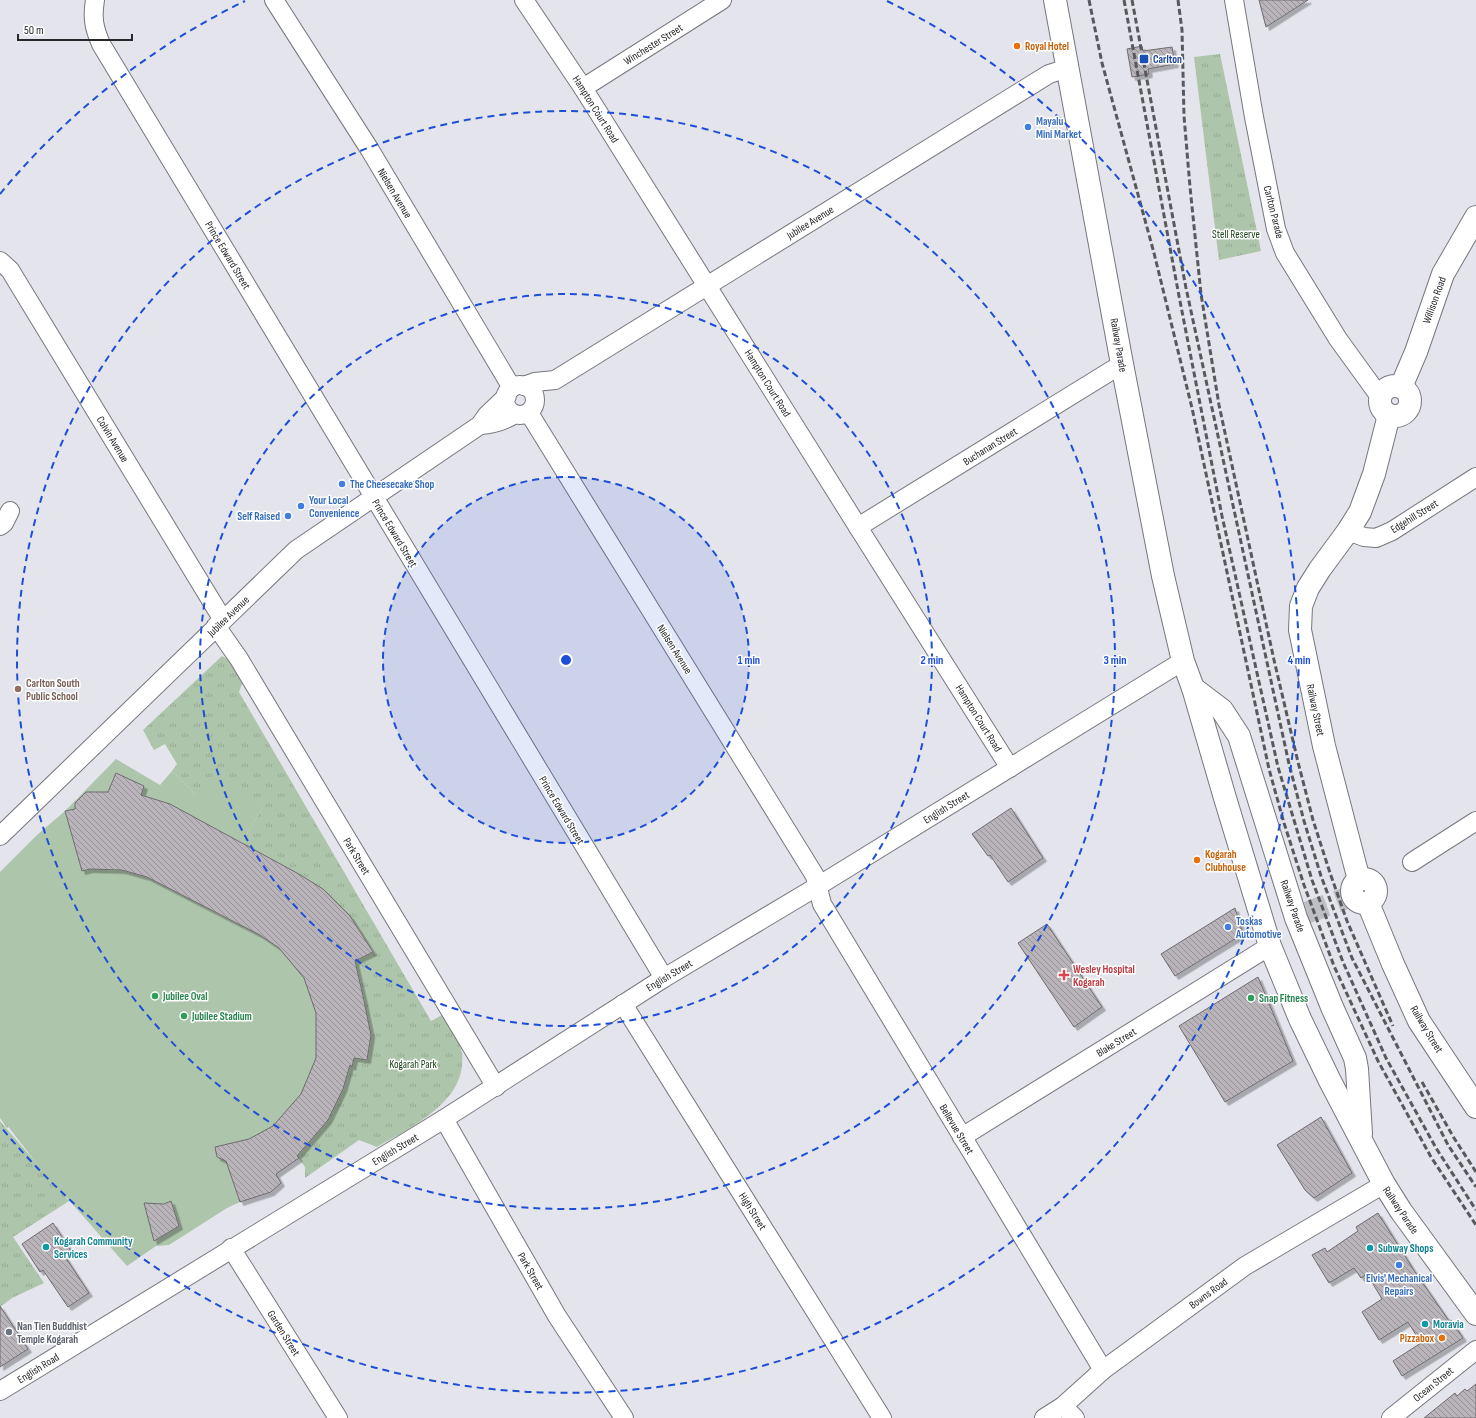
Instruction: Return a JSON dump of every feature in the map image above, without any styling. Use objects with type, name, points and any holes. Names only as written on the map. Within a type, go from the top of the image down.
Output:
[{"type":"main road","name":"Railway Parade","points":[[1055,0],[1122,364],[1163,576],[1183,661],[1193,688],[1224,798],[1270,946],[1300,1019],[1330,1081],[1384,1184],[1401,1211],[1476,1314]]},
{"type":"main road","name":"Willison Road","points":[[1385,406],[1382,393],[1388,387],[1397,385],[1401,387],[1416,352],[1444,274],[1476,217]]},
{"type":"main road","name":"Railway Street","points":[[1385,406],[1374,474],[1360,512],[1308,588],[1301,606],[1300,630],[1357,894],[1393,964],[1419,1021],[1476,1107]]},
{"type":"main road","name":"Railway Parade","points":[[1193,688],[1222,710],[1240,736],[1332,1007],[1355,1058],[1362,1140]]},
{"type":"main road","points":[[1330,1081],[1346,1074],[1349,1071],[1351,1058],[1350,1046]]},
{"type":"street","name":"Prince Edward Street","points":[[95,0],[93,14],[95,30],[101,44],[373,498],[664,978]]},
{"type":"street","name":"Nielsen Avenue","points":[[274,0],[370,150],[514,390]]},
{"type":"street","name":"Hampton Court Road","points":[[524,0],[583,88],[1010,768]]},
{"type":"street","name":"Winchester Street","points":[[583,88],[722,0]]},
{"type":"street","name":"Carlton Parade","points":[[1234,0],[1254,117],[1276,229],[1285,253],[1338,339],[1385,406]]},
{"type":"street","name":"Jubilee Avenue","points":[[0,836],[184,660],[296,550],[480,425],[487,415],[514,390],[535,382],[555,380],[1045,77],[1068,68]]},
{"type":"street","name":"Colvin Avenue","points":[[3,269],[220,623]]},
{"type":"street","name":"Buchanan Street","points":[[858,527],[1122,364]]},
{"type":"street","name":"Jubilee Avenue","points":[[480,425],[493,424],[503,421],[526,410],[549,391],[555,380]]},
{"type":"street","points":[[514,390],[531,390],[535,398],[526,410],[508,409],[506,400],[514,390]]},
{"type":"street","name":"Nielsen Avenue","points":[[526,410],[815,876],[818,886]]},
{"type":"street","name":"Edgehill Street","points":[[1348,531],[1364,537],[1376,538],[1392,531],[1476,477]]},
{"type":"street","points":[[0,526],[4,523],[10,512]]},
{"type":"street","name":"Park Street","points":[[220,623],[239,659],[496,1087]]},
{"type":"street","name":"English Street","points":[[158,1294],[496,1087],[664,978],[818,886],[1183,661]]},
{"type":"street","points":[[1412,862],[1476,821]]},
{"type":"street","name":"Bellevue Street","points":[[818,886],[822,904],[1103,1370]]},
{"type":"street","name":"Blake Street","points":[[962,1137],[1270,946]]},
{"type":"street","name":"High Street","points":[[624,1004],[882,1418]]},
{"type":"street","name":"Park Street","points":[[444,1119],[557,1316],[624,1418]]},
{"type":"street","name":"Bowns Road","points":[[1044,1418],[1069,1412],[1103,1370],[1245,1266],[1384,1184]]},
{"type":"street","name":"Garden Street","points":[[231,1248],[338,1418]]},
{"type":"street","name":"English Road","points":[[0,1391],[158,1294]]},
{"type":"street","name":"Ocean Street","points":[[1391,1418],[1476,1350]]},
{"type":"green space","name":"Stell Reserve","points":[[1220,54],[1261,251],[1219,260],[1194,57]]},
{"type":"green space","name":"Kogarah Park","points":[[222,656],[229,660],[243,681],[239,692],[431,1021],[444,1014],[457,1038],[462,1054],[462,1065],[459,1079],[452,1092],[442,1104],[430,1114],[417,1124],[377,1147],[359,1140],[305,1178],[305,1167],[297,1156],[328,1120],[350,1065],[352,1066],[297,873],[241,843],[263,807],[196,795],[172,771],[177,764],[165,744],[154,750],[143,730]]},
{"type":"green space","name":"Jubilee Stadium","points":[[116,759],[160,785],[172,771],[196,795],[208,779],[222,780],[263,807],[241,843],[303,875],[330,894],[356,926],[373,952],[355,961],[371,1035],[354,1058],[352,1067],[350,1066],[328,1120],[297,1156],[299,1158],[276,1174],[281,1183],[271,1192],[227,1208],[169,1245],[156,1246],[127,1266],[38,1165],[0,1116],[0,872],[37,835],[65,811]]},
{"type":"green space","points":[[0,1070],[63,1194],[69,1201],[13,1237],[44,1283],[12,1298],[0,1307],[0,1121],[38,1165],[9,1127],[7,1128],[0,1118]]},
{"type":"building","points":[[1259,0],[1308,0],[1266,27]]},
{"type":"building","points":[[1142,46],[1143,51],[1172,47],[1175,64],[1148,69],[1149,74],[1132,77],[1127,49]]},
{"type":"building","points":[[116,773],[144,786],[141,795],[170,804],[297,873],[323,889],[350,916],[373,952],[355,961],[371,1035],[367,1060],[354,1058],[352,1067],[350,1065],[343,1089],[328,1120],[297,1156],[299,1158],[276,1174],[281,1183],[271,1192],[240,1202],[226,1161],[217,1157],[215,1147],[249,1139],[273,1126],[301,1094],[316,1058],[316,1013],[304,978],[279,948],[260,935],[147,877],[122,870],[90,869],[82,871],[65,811],[75,809],[75,803],[86,792],[108,792]]},
{"type":"building","points":[[1011,808],[1043,858],[1008,882],[990,855],[988,856],[972,834]]},
{"type":"building","points":[[1235,908],[1243,934],[1175,976],[1161,954]]},
{"type":"building","points":[[1047,924],[1102,1007],[1074,1027],[1018,943]]},
{"type":"building","points":[[1258,977],[1293,1061],[1225,1102],[1179,1026]]},
{"type":"building","points":[[1321,1117],[1352,1173],[1314,1198],[1305,1190],[1277,1145]]},
{"type":"building","points":[[171,1201],[179,1226],[154,1241],[144,1203],[164,1204]]},
{"type":"building","points":[[1378,1213],[1413,1269],[1449,1321],[1451,1320],[1463,1338],[1402,1376],[1393,1361],[1421,1343],[1408,1322],[1379,1340],[1362,1312],[1382,1299],[1367,1274],[1361,1278],[1354,1268],[1329,1283],[1312,1255],[1325,1248],[1327,1252],[1358,1231],[1356,1227]]},
{"type":"building","points":[[53,1223],[71,1251],[64,1255],[89,1293],[68,1307],[43,1270],[40,1272],[22,1244]]},
{"type":"building","name":"Nan Tien Buddhist Temple Kogarah","points":[[0,1306],[28,1349],[0,1367]]},
{"type":"building","points":[[1476,1384],[1476,1418],[1424,1418],[1455,1393],[1457,1396],[1465,1389],[1467,1391]]},
{"type":"tunnel","points":[[1306,913],[1349,897]]},
{"type":"railway","points":[[1089,0],[1102,63],[1154,253],[1192,408],[1269,769],[1284,823],[1304,885],[1334,966],[1378,1061],[1431,1157],[1476,1225]]},
{"type":"railway","points":[[1124,0],[1222,516],[1278,767],[1312,880],[1343,962],[1386,1058],[1436,1148],[1476,1210]]},
{"type":"railway","points":[[1132,0],[1186,288],[1289,764],[1304,821],[1321,876],[1352,958],[1448,1145],[1476,1187]]},
{"type":"railway","points":[[1178,0],[1182,30],[1184,116],[1190,187],[1201,294],[1219,405],[1274,660],[1313,820],[1347,921],[1393,1026]]},
{"type":"railway","points":[[1422,1082],[1454,1138],[1476,1172]]},
{"type":"place","name":"Royal Hotel","points":[[1017,46]]},
{"type":"place","name":"Carlton","points":[[1144,59]]},
{"type":"place","name":"Mayalu Mini Market","points":[[1028,127]]},
{"type":"place","name":"The Cheesecake Shop","points":[[342,484]]},
{"type":"place","name":"Your Local Convenience","points":[[301,506]]},
{"type":"place","name":"Self Raised","points":[[288,516]]},
{"type":"place","name":"Carlton South Public School","points":[[18,689]]},
{"type":"place","name":"Kogarah Clubhouse","points":[[1197,860]]},
{"type":"place","name":"Toskas Automotive","points":[[1228,927]]},
{"type":"place","name":"Wesley Hospital Kogarah","points":[[1064,975]]},
{"type":"place","name":"Jubilee Oval","points":[[155,996]]},
{"type":"place","name":"Snap Fitness","points":[[1251,998]]},
{"type":"place","name":"Jubilee Stadium","points":[[184,1016]]},
{"type":"place","name":"Kogarah Community Services","points":[[46,1247]]},
{"type":"place","name":"Subway Shops","points":[[1370,1248]]},
{"type":"place","name":"Elvis' Mechanical Repairs","points":[[1399,1265]]},
{"type":"place","name":"Moravia","points":[[1425,1324]]},
{"type":"place","name":"Nan Tien Buddhist Temple Kogarah","points":[[9,1332]]},
{"type":"place","name":"Pizzabox","points":[[1442,1338]]}]
